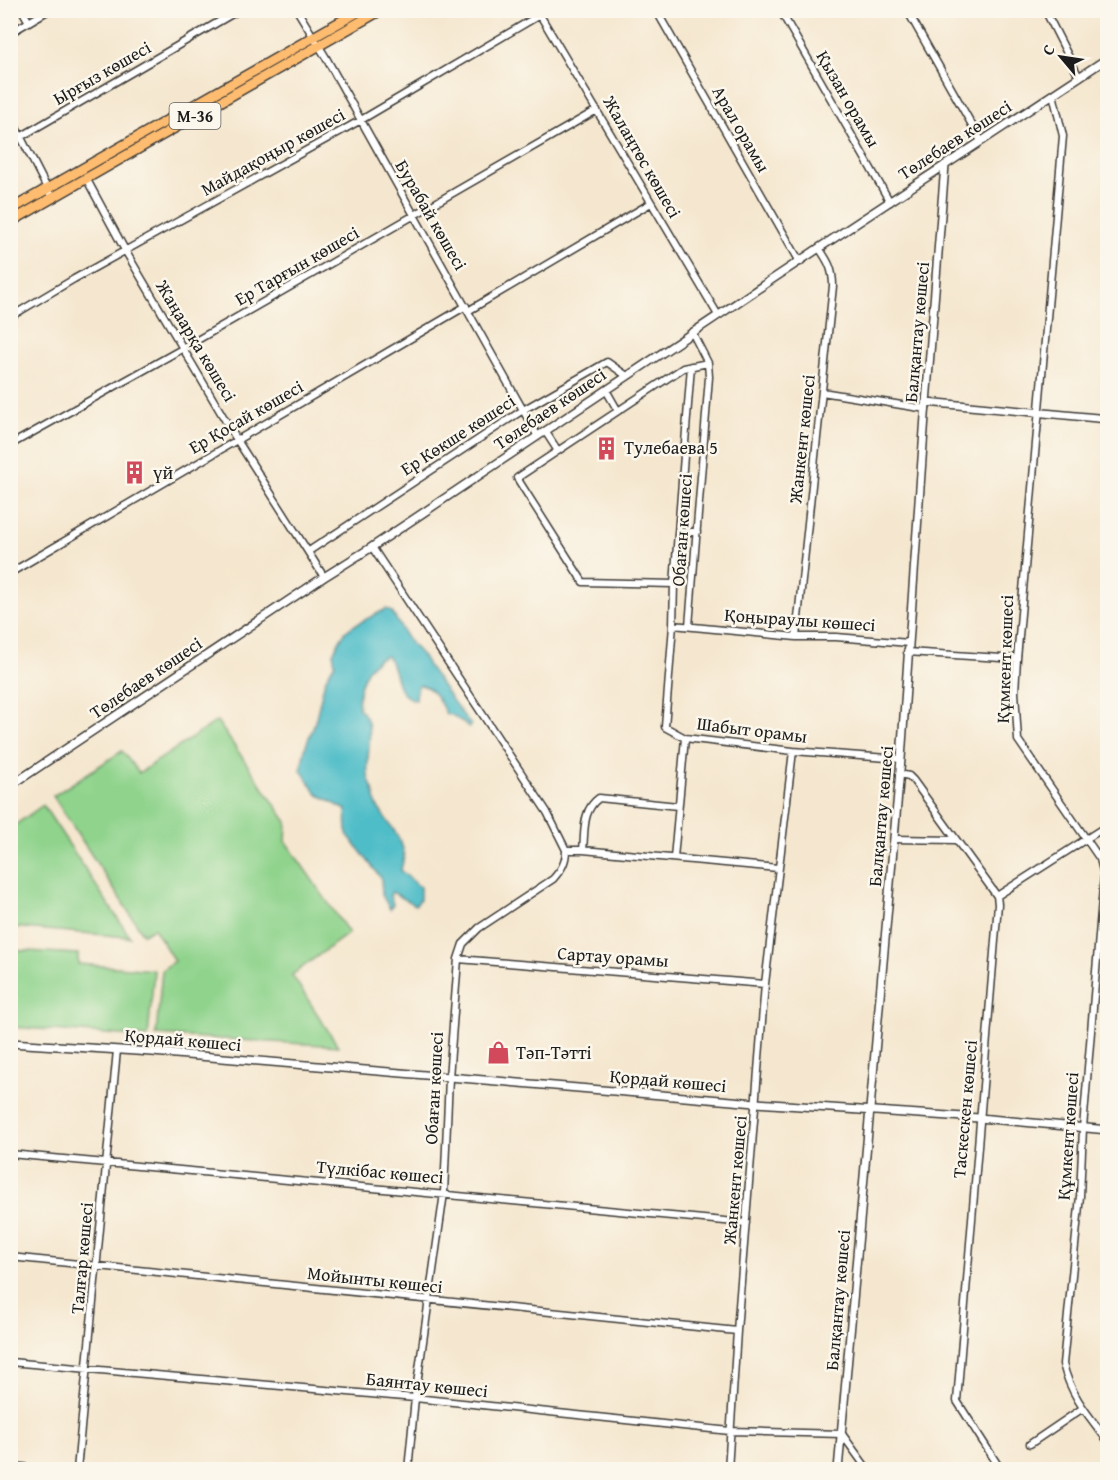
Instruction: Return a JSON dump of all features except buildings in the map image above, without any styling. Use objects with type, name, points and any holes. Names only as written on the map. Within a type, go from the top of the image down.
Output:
[{"type":"main road","name":"M-36","points":[[10,210],[86,178],[316,42],[361,10]]},
{"type":"main road","name":"M-36","points":[[10,222],[50,193],[316,42],[381,10]]},
{"type":"street","points":[[22,10],[29,22]]},
{"type":"street","points":[[10,33],[49,10]]},
{"type":"street","name":"Ырғыз көшесі","points":[[10,143],[239,10]]},
{"type":"street","name":"Бурабай көшесі","points":[[297,10],[537,435]]},
{"type":"street","name":"Майдақоңыр көшесі","points":[[10,317],[74,279],[361,120],[548,10]]},
{"type":"street","name":"Арал орамы","points":[[656,10],[800,261]]},
{"type":"street","name":"Қызан орамы","points":[[780,10],[890,202]]},
{"type":"street","points":[[907,10],[981,141]]},
{"type":"street","points":[[1045,10],[1079,77]]},
{"type":"street","name":"Жалаңтөс көшесі","points":[[540,15],[718,315]]},
{"type":"street","name":"Төлебаев көшесі","points":[[10,786],[1107,58]]},
{"type":"street","name":"Құмкент көшесі","points":[[1053,94],[1064,136],[1015,692],[1018,740],[1100,859],[1104,875],[1083,1128],[1080,1196],[1063,1364],[1068,1384],[1107,1441]]},
{"type":"street","name":"Ер Тарғын көшесі","points":[[10,445],[415,216],[597,110]]},
{"type":"street","points":[[10,116],[50,193]]},
{"type":"street","name":"Балқантау көшесі","points":[[838,1470],[900,774],[945,165]]},
{"type":"street","name":"Жаңаарқа көшесі","points":[[86,178],[126,252],[237,440],[324,577]]},
{"type":"street","name":"Ер Қосай көшесі","points":[[10,573],[651,203]]},
{"type":"street","name":"Жанкент көшесі","points":[[796,637],[833,273],[830,262],[819,248]]},
{"type":"street","name":"Обаған көшесі","points":[[689,626],[709,377],[708,363],[692,332]]},
{"type":"street","name":"Ер Көкше көшесі","points":[[309,551],[523,410],[607,362],[627,376]]},
{"type":"street","points":[[674,584],[583,582],[517,478],[683,368],[708,363]]},
{"type":"street","points":[[685,738],[666,727],[674,584],[691,366]]},
{"type":"street","points":[[606,390],[618,411]]},
{"type":"street","points":[[822,392],[926,406],[1107,418]]},
{"type":"street","points":[[545,431],[558,451]]},
{"type":"street","points":[[678,532],[697,532]]},
{"type":"street","points":[[372,547],[547,812],[566,850],[567,857],[553,879],[479,928],[463,944],[458,959]]},
{"type":"street","name":"Қоңыраулы көшесі","points":[[673,625],[796,637],[836,637],[909,643]]},
{"type":"street","points":[[908,652],[1017,659]]},
{"type":"street","name":"Шабыт орамы","points":[[674,858],[685,738],[793,751],[901,759]]},
{"type":"street","name":"Жанкент көшесі","points":[[728,1470],[765,984],[793,751]]},
{"type":"street","points":[[900,774],[909,776],[913,780],[997,896],[1107,825]]},
{"type":"street","points":[[583,850],[587,813],[590,804],[599,798],[678,807]]},
{"type":"street","points":[[894,839],[956,840]]},
{"type":"street","points":[[566,850],[778,868]]},
{"type":"street","name":"Таскескен көшесі","points":[[997,896],[957,1401],[1001,1470]]},
{"type":"street","name":"Обаған көшесі","points":[[408,1470],[415,1398],[444,1193],[449,1078],[458,959]]},
{"type":"street","name":"Сартау орамы","points":[[458,959],[765,984]]},
{"type":"street","name":"Қордай көшесі","points":[[10,1043],[756,1103],[979,1118],[1107,1130]]},
{"type":"street","name":"Талғар көшесі","points":[[77,1470],[117,1050]]},
{"type":"street","name":"Түлкібас көшесі","points":[[10,1154],[746,1223]]},
{"type":"street","name":"Мойынты көшесі","points":[[10,1257],[737,1331]]},
{"type":"street","name":"Баянтау көшесі","points":[[10,1362],[415,1398],[730,1431],[842,1434]]},
{"type":"street","points":[[1030,1444],[1083,1408]]},
{"type":"street","points":[[842,1434],[868,1470]]},
{"type":"street","points":[[1096,1470],[1107,1462]]},
{"type":"street","points":[[10,1466],[56,1470]]},
{"type":"green space","points":[[217,721],[287,822],[286,842],[349,933],[292,975],[338,1046],[156,1035],[162,970],[174,961],[154,928],[143,934],[53,796],[122,751],[139,773]]},
{"type":"green space","points":[[43,805],[130,937],[11,927],[11,828]]},
{"type":"green space","points":[[11,950],[78,954],[78,964],[154,970],[148,1037],[11,1027]]},
{"type":"water","points":[[386,609],[391,611],[410,642],[424,658],[471,725],[469,727],[452,715],[446,714],[436,696],[425,686],[417,687],[416,700],[403,693],[387,656],[373,663],[364,677],[358,701],[359,709],[368,722],[370,740],[368,777],[377,806],[397,834],[402,847],[404,855],[401,871],[420,887],[420,900],[415,905],[392,892],[390,895],[393,904],[390,909],[382,895],[381,878],[347,834],[346,810],[317,794],[301,770],[305,748],[315,722],[325,680],[335,663],[333,653],[345,632]]},
{"type":"place","name":"Тулебаева 5","points":[[606,448]]},
{"type":"place","name":"үй","points":[[135,473]]},
{"type":"place","name":"Тәп-Тәтті","points":[[498,1053]]}]
